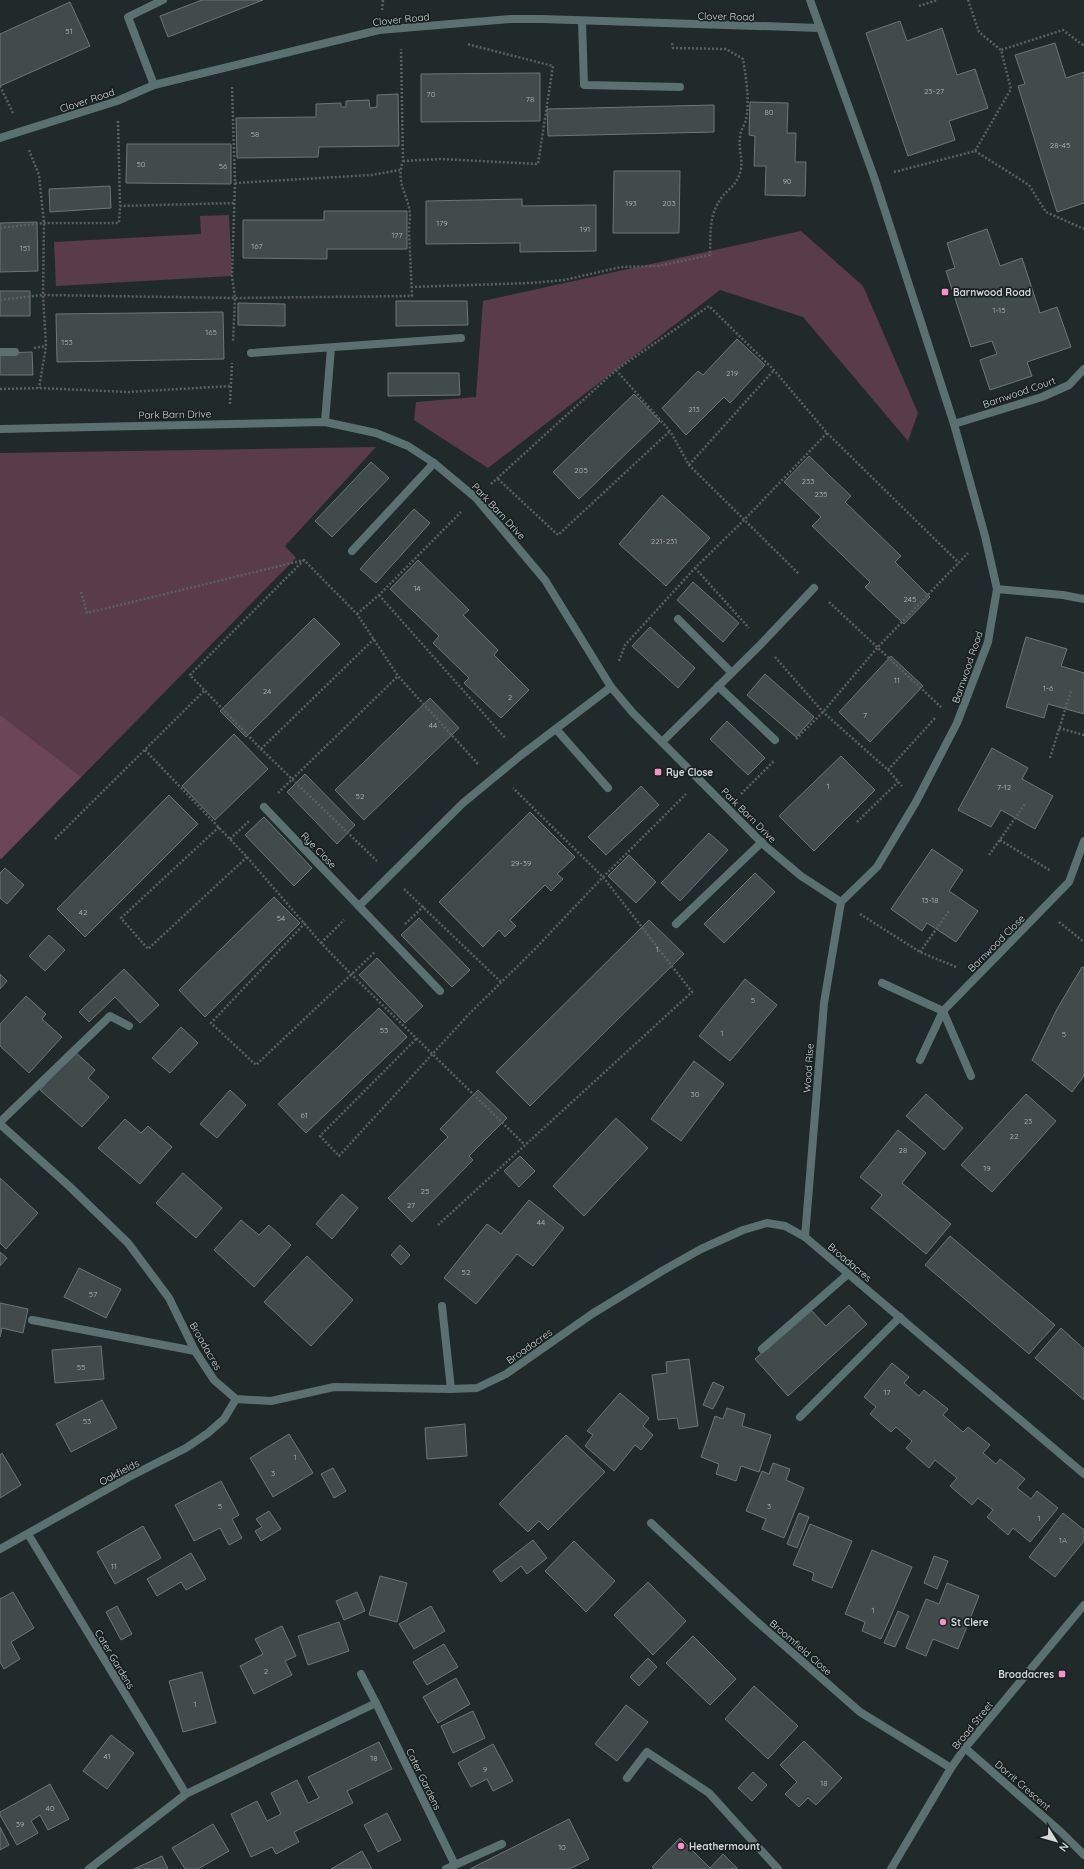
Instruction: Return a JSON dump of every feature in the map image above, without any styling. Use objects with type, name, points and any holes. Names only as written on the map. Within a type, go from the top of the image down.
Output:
[{"type":"street","points":[[154,85],[128,17],[163,0]]},
{"type":"street","name":"Barnwood Road","points":[[810,0],[874,177],[954,424],[984,536],[996,589],[988,642],[957,723],[916,802],[877,867],[841,902]]},
{"type":"street","name":"Clover Road","points":[[0,138],[117,101],[154,85],[379,30],[511,19],[820,28]]},
{"type":"street","points":[[582,21],[584,85],[680,87]]},
{"type":"street","points":[[250,353],[461,338]]},
{"type":"street","points":[[325,422],[331,348]]},
{"type":"street","points":[[0,352],[15,352]]},
{"type":"street","name":"Barnwood Court","points":[[954,424],[1042,397],[1069,386],[1084,369]]},
{"type":"street","name":"Park Barn Drive","points":[[0,429],[325,422],[376,433],[408,446],[434,463],[476,498],[545,580],[611,687],[662,742],[762,842],[801,876],[841,902]]},
{"type":"street","points":[[352,551],[434,463]]},
{"type":"street","points":[[662,742],[731,672],[762,643],[814,588]]},
{"type":"street","points":[[996,589],[1063,595],[1084,599]]},
{"type":"street","points":[[678,619],[731,672]]},
{"type":"street","points":[[718,686],[775,740]]},
{"type":"street","points":[[359,906],[463,803],[611,687]]},
{"type":"street","points":[[556,729],[608,788]]},
{"type":"street","name":"Rye Close","points":[[264,807],[440,991]]},
{"type":"street","name":"Barnwood Close","points":[[920,1060],[944,1011],[1069,882],[1084,841]]},
{"type":"street","points":[[676,924],[762,842]]},
{"type":"street","name":"Wood Rise","points":[[805,1237],[824,1003],[841,902]]},
{"type":"street","points":[[882,983],[944,1011],[971,1076]]},
{"type":"street","points":[[0,1123],[110,1016],[129,1026]]},
{"type":"street","name":"Broadacres","points":[[0,1123],[69,1186],[128,1243],[169,1298],[195,1351],[214,1380],[236,1398],[271,1401],[334,1387],[451,1390],[477,1388],[506,1374],[592,1314],[662,1271],[701,1249],[743,1230],[766,1223],[785,1226],[805,1237],[1084,1474]]},
{"type":"street","points":[[762,1349],[848,1274]]},
{"type":"street","points":[[442,1306],[451,1390]]},
{"type":"street","points":[[800,1417],[900,1317]]},
{"type":"street","points":[[32,1320],[195,1351]]},
{"type":"street","name":"Oakfields","points":[[0,1549],[129,1477],[186,1448],[208,1433],[224,1419],[236,1398]]},
{"type":"street","name":"Broomfield Close","points":[[652,1523],[754,1619],[860,1712],[951,1768]]},
{"type":"street","name":"Cater Gardens","points":[[28,1534],[186,1794]]},
{"type":"street","name":"Broad Street","points":[[891,1869],[951,1768],[965,1748],[1084,1605]]},
{"type":"street","name":"Cater Gardens","points":[[360,1674],[376,1703],[455,1864]]},
{"type":"street","points":[[89,1869],[186,1794],[376,1703]]},
{"type":"street","name":"Dorrit Crescent","points":[[965,1748],[1061,1832],[1084,1855]]},
{"type":"street","points":[[627,1778],[648,1752],[709,1793],[778,1869]]},
{"type":"street","points":[[446,1869],[502,1844]]},
{"type":"path","points":[[919,6],[937,0]]},
{"type":"path","points":[[874,177],[975,151],[1011,89],[1001,50],[979,32],[968,0]]},
{"type":"path","points":[[0,300],[43,296],[235,298],[412,296],[409,228],[410,216],[408,201],[402,190],[400,170],[403,161],[401,28]]},
{"type":"path","points":[[1001,50],[1063,30],[1084,46]]},
{"type":"path","points":[[403,161],[440,159],[538,164],[553,66],[462,43]]},
{"type":"path","points":[[412,287],[530,283],[564,280],[621,267],[658,266],[710,255],[711,216],[723,196],[733,187],[740,172],[742,157],[740,136],[746,121],[748,98],[743,59]]},
{"type":"path","points":[[232,65],[235,183],[232,276],[235,298],[233,349]]},
{"type":"path","points":[[0,86],[22,131],[39,175],[44,223],[43,296],[46,346],[39,388]]},
{"type":"path","points":[[0,228],[44,223],[119,223],[120,206],[117,101]]},
{"type":"path","points":[[975,151],[1029,185],[1046,212],[1084,229]]},
{"type":"path","points":[[235,183],[371,175],[400,170]]},
{"type":"path","points":[[120,206],[235,203]]},
{"type":"path","points":[[357,614],[476,498],[616,370],[709,306],[774,370],[826,434],[959,562]]},
{"type":"path","points":[[229,423],[232,357]]},
{"type":"path","points":[[616,370],[670,431],[689,465],[743,521],[957,723]]},
{"type":"path","points":[[689,465],[774,370]]},
{"type":"path","points":[[0,389],[39,388],[128,392],[231,386]]},
{"type":"path","points":[[498,478],[558,535],[670,431]]},
{"type":"path","points":[[611,687],[625,645],[695,568],[743,521],[826,434]]},
{"type":"path","points":[[823,712],[877,648],[984,536]]},
{"type":"path","points":[[81,592],[87,613],[304,560]]},
{"type":"path","points":[[304,560],[357,614],[398,676],[478,764]]},
{"type":"path","points":[[304,560],[190,675],[261,749],[391,874]]},
{"type":"path","points":[[378,595],[506,739]]},
{"type":"path","points":[[261,749],[374,639]]},
{"type":"path","points":[[292,778],[398,676]]},
{"type":"path","points":[[55,839],[205,690]]},
{"type":"path","points":[[1050,758],[1071,691]]},
{"type":"path","points":[[888,770],[943,709]]},
{"type":"path","points":[[1059,728],[1084,735]]},
{"type":"path","points":[[847,733],[888,770],[916,802]]},
{"type":"path","points":[[145,750],[247,857],[321,943],[416,1039],[525,1145]]},
{"type":"path","points":[[416,1039],[320,1136],[339,1156],[500,982],[534,950],[603,876],[700,780]]},
{"type":"path","points":[[857,822],[898,782]]},
{"type":"path","points":[[438,1225],[692,992],[603,876],[519,794]]},
{"type":"path","points":[[990,855],[1025,804]]},
{"type":"path","points":[[219,827],[121,918],[148,949],[247,857]]},
{"type":"path","points":[[1000,840],[1069,882]]},
{"type":"path","points":[[403,887],[500,982]]},
{"type":"path","points":[[841,902],[920,952],[977,976]]},
{"type":"path","points":[[321,943],[359,906]]},
{"type":"path","points":[[304,923],[212,1023],[256,1065],[424,906]]},
{"type":"path","points":[[1042,910],[1084,942]]},
{"type":"path","points":[[920,952],[949,911]]},
{"type":"shaded area","points":[[229,215],[232,276],[56,286],[54,242],[201,234],[200,216]]},
{"type":"shaded area","points":[[801,231],[863,286],[918,413],[908,441],[803,317],[720,290],[488,468],[414,420],[416,402],[476,397],[483,301]]},
{"type":"shaded area","points":[[376,447],[285,546],[296,558],[1,859],[0,453]]},
{"type":"shaded area","points":[[0,715],[81,777],[1,859],[0,858]]},
{"type":"building","points":[[202,0],[263,0],[168,37],[160,16]]},
{"type":"building","points":[[70,2],[90,46],[0,86],[0,34]]},
{"type":"building","points":[[900,21],[907,41],[942,28],[957,75],[975,69],[988,108],[949,121],[955,140],[908,156],[866,33]]},
{"type":"building","points":[[1055,43],[1066,78],[1084,72],[1084,203],[1057,212],[1018,86],[1025,84],[1015,55]]},
{"type":"building","points":[[540,73],[540,121],[421,122],[421,74]]},
{"type":"building","points":[[398,94],[399,146],[319,147],[318,157],[237,158],[236,118],[316,117],[316,104],[341,103],[341,107],[346,107],[346,101],[369,100],[370,108],[377,107],[377,95]]},
{"type":"building","points":[[750,102],[788,103],[787,133],[796,133],[795,162],[806,162],[805,196],[765,195],[766,166],[754,166],[755,136],[749,135]]},
{"type":"building","points":[[714,105],[714,132],[548,136],[547,109]]},
{"type":"building","points":[[127,144],[231,144],[231,184],[126,183]]},
{"type":"building","points":[[614,171],[680,171],[679,233],[613,233]]},
{"type":"building","points":[[110,186],[111,208],[50,212],[49,189]]},
{"type":"building","points":[[522,199],[522,206],[596,205],[596,251],[520,252],[520,243],[426,244],[426,201]]},
{"type":"building","points":[[324,211],[407,211],[407,249],[327,249],[327,259],[243,258],[243,220],[324,220]]},
{"type":"building","points":[[37,222],[38,271],[0,272],[0,223]]},
{"type":"building","points":[[987,229],[1000,266],[1022,258],[1040,313],[1057,307],[1071,347],[1027,362],[1032,376],[990,390],[980,360],[997,354],[992,341],[971,347],[946,271],[955,268],[947,243]]},
{"type":"building","points":[[0,291],[30,291],[30,316],[0,316]]},
{"type":"building","points":[[396,301],[467,301],[468,325],[396,326]]},
{"type":"building","points":[[238,303],[285,304],[285,326],[238,325]]},
{"type":"building","points":[[223,312],[224,359],[57,362],[56,314]]},
{"type":"building","points":[[737,339],[765,365],[730,403],[724,397],[686,435],[662,408],[698,371],[703,375]]},
{"type":"building","points":[[32,352],[33,375],[0,375],[0,353]]},
{"type":"building","points":[[388,373],[459,373],[460,395],[388,396]]},
{"type":"building","points":[[634,394],[660,421],[579,499],[553,472]]},
{"type":"building","points":[[809,456],[851,496],[845,502],[901,556],[895,562],[930,597],[904,624],[865,587],[870,582],[812,526],[821,517],[784,482]]},
{"type":"building","points":[[371,462],[389,478],[332,537],[315,521]]},
{"type":"building","points":[[662,495],[710,538],[666,586],[619,544]]},
{"type":"building","points":[[414,509],[430,523],[376,583],[360,569]]},
{"type":"building","points":[[418,560],[469,610],[463,615],[498,650],[494,655],[529,690],[501,718],[464,683],[469,678],[433,643],[439,636],[390,589]]},
{"type":"building","points":[[693,582],[739,623],[723,642],[677,600]]},
{"type":"building","points":[[314,618],[340,644],[246,737],[220,711]]},
{"type":"building","points":[[650,627],[695,668],[678,688],[632,646]]},
{"type":"building","points":[[1026,637],[1067,649],[1061,666],[1084,673],[1084,714],[1048,704],[1044,718],[1006,707]]},
{"type":"building","points":[[891,656],[923,686],[870,742],[839,712]]},
{"type":"building","points":[[765,674],[814,717],[796,737],[747,695]]},
{"type":"building","points":[[430,698],[459,728],[364,820],[335,790]]},
{"type":"building","points":[[727,721],[765,758],[748,775],[710,739]]},
{"type":"building","points":[[234,734],[268,769],[215,820],[182,786]]},
{"type":"building","points":[[992,748],[1028,768],[1022,779],[1053,796],[1035,829],[1001,810],[991,827],[958,810]]},
{"type":"building","points":[[841,756],[875,790],[814,851],[779,816]]},
{"type":"building","points":[[305,774],[355,825],[337,844],[287,792]]},
{"type":"building","points":[[641,786],[659,805],[606,855],[588,837]]},
{"type":"building","points":[[169,795],[198,824],[85,937],[57,909]]},
{"type":"building","points":[[530,812],[575,857],[557,874],[563,879],[551,891],[545,885],[510,920],[516,926],[505,937],[499,930],[483,947],[439,902]]},
{"type":"building","points":[[264,817],[312,868],[294,886],[245,835]]},
{"type":"building","points":[[709,833],[728,850],[680,901],[661,883]]},
{"type":"building","points":[[932,849],[963,870],[949,891],[978,911],[956,942],[927,923],[922,931],[891,909]]},
{"type":"building","points":[[629,855],[656,882],[636,903],[608,876]]},
{"type":"building","points":[[5,868],[24,885],[7,904],[0,898],[0,873]]},
{"type":"building","points":[[755,873],[775,892],[724,943],[704,924]]},
{"type":"building","points":[[274,897],[300,923],[205,1017],[179,990]]},
{"type":"building","points":[[419,918],[470,970],[452,987],[401,935]]},
{"type":"building","points":[[649,920],[684,954],[530,1106],[496,1072]]},
{"type":"building","points":[[49,935],[65,950],[45,971],[29,956]]},
{"type":"building","points":[[377,958],[423,1006],[405,1023],[359,975]]},
{"type":"building","points":[[1082,967],[1084,968],[1084,1076],[1072,1092],[1032,1060],[1057,1009]]},
{"type":"building","points":[[124,969],[159,1005],[140,1023],[115,997],[89,1022],[79,1012]]},
{"type":"building","points":[[0,974],[7,981],[0,989]]},
{"type":"building","points":[[745,979],[777,1005],[730,1061],[699,1036]]},
{"type":"building","points":[[26,996],[46,1014],[42,1019],[62,1037],[29,1073],[0,1046],[0,1024]]},
{"type":"building","points":[[379,1008],[407,1037],[306,1133],[278,1104]]},
{"type":"building","points":[[181,1027],[198,1043],[170,1073],[152,1058]]},
{"type":"building","points":[[74,1051],[95,1070],[88,1078],[109,1097],[82,1127],[40,1090]]},
{"type":"building","points":[[694,1061],[724,1084],[681,1141],[651,1119]]},
{"type":"building","points":[[230,1090],[246,1105],[217,1138],[200,1124]]},
{"type":"building","points":[[478,1090],[507,1118],[469,1156],[473,1160],[412,1222],[388,1198],[448,1137],[440,1129]]},
{"type":"building","points":[[926,1094],[963,1128],[944,1150],[906,1116]]},
{"type":"building","points":[[1026,1094],[1056,1121],[992,1192],[961,1165]]},
{"type":"building","points":[[616,1118],[648,1148],[584,1216],[553,1186]]},
{"type":"building","points":[[125,1119],[141,1133],[148,1126],[172,1147],[140,1184],[98,1148]]},
{"type":"building","points":[[898,1130],[926,1153],[902,1183],[951,1224],[926,1254],[871,1208],[882,1195],[860,1177]]},
{"type":"building","points":[[520,1156],[535,1171],[519,1187],[504,1171]]},
{"type":"building","points":[[183,1173],[222,1208],[196,1238],[156,1203]]},
{"type":"building","points":[[0,1178],[38,1213],[6,1249],[0,1243]]},
{"type":"building","points":[[342,1194],[358,1208],[332,1239],[316,1224]]},
{"type":"building","points":[[529,1200],[564,1228],[533,1266],[517,1254],[476,1304],[444,1278],[487,1224],[501,1234]]},
{"type":"building","points":[[241,1220],[259,1235],[269,1225],[291,1245],[254,1287],[214,1250]]},
{"type":"building","points":[[950,1236],[1055,1325],[1029,1354],[925,1265]]},
{"type":"building","points":[[400,1245],[410,1255],[401,1265],[391,1255]]},
{"type":"building","points":[[0,1252],[7,1258],[0,1266]]},
{"type":"building","points":[[307,1256],[353,1300],[311,1346],[264,1302]]},
{"type":"building","points":[[79,1268],[121,1289],[106,1318],[64,1297]]},
{"type":"building","points":[[0,1303],[28,1309],[23,1333],[2,1328],[0,1337]]},
{"type":"building","points":[[849,1305],[867,1324],[788,1396],[755,1359],[810,1309],[826,1326]]},
{"type":"building","points":[[1061,1328],[1084,1349],[1084,1400],[1035,1358]]},
{"type":"building","points":[[101,1346],[104,1379],[55,1383],[52,1350]]},
{"type":"building","points":[[689,1359],[698,1426],[679,1429],[677,1418],[658,1420],[652,1375],[667,1373],[666,1362]]},
{"type":"building","points":[[892,1363],[909,1377],[904,1383],[919,1396],[924,1390],[948,1409],[943,1415],[963,1432],[968,1427],[990,1445],[983,1453],[996,1464],[1000,1459],[1025,1479],[1017,1488],[1031,1499],[1037,1491],[1058,1508],[1030,1542],[1013,1528],[1008,1535],[987,1517],[993,1510],[978,1498],[972,1505],[950,1486],[957,1478],[935,1460],[929,1468],[906,1448],[912,1441],[896,1427],[891,1432],[870,1414],[876,1407],[864,1397]]},
{"type":"building","points":[[713,1382],[724,1387],[713,1409],[703,1405]]},
{"type":"building","points":[[620,1393],[649,1418],[643,1426],[653,1435],[641,1450],[635,1445],[614,1471],[585,1446],[593,1435],[587,1431]]},
{"type":"building","points":[[102,1400],[117,1428],[71,1452],[56,1424]]},
{"type":"building","points":[[727,1408],[745,1414],[742,1426],[771,1435],[759,1472],[741,1466],[736,1481],[716,1474],[719,1464],[701,1457],[715,1416],[723,1419]]},
{"type":"building","points":[[465,1424],[467,1456],[427,1459],[425,1428]]},
{"type":"building","points":[[289,1434],[313,1473],[273,1497],[250,1458]]},
{"type":"building","points":[[566,1435],[605,1472],[548,1530],[539,1521],[528,1532],[499,1504]]},
{"type":"building","points":[[2,1453],[21,1485],[0,1498],[0,1455]]},
{"type":"building","points":[[773,1463],[790,1469],[786,1480],[804,1488],[784,1538],[762,1529],[766,1519],[746,1511],[762,1471],[769,1474]]},
{"type":"building","points":[[333,1468],[346,1491],[334,1498],[321,1474]]},
{"type":"building","points":[[221,1481],[239,1515],[232,1519],[242,1538],[229,1545],[220,1528],[194,1541],[175,1505]]},
{"type":"building","points":[[269,1511],[281,1529],[261,1541],[255,1531],[262,1527],[256,1519]]},
{"type":"building","points":[[799,1513],[809,1517],[797,1548],[787,1544]]},
{"type":"building","points":[[1063,1513],[1084,1530],[1084,1541],[1055,1577],[1029,1557]]},
{"type":"building","points":[[810,1524],[852,1541],[832,1588],[812,1580],[814,1573],[793,1565]]},
{"type":"building","points":[[143,1526],[161,1558],[115,1584],[97,1552]]},
{"type":"building","points":[[533,1540],[547,1558],[527,1574],[521,1566],[501,1582],[493,1571]]},
{"type":"building","points":[[574,1541],[615,1581],[586,1612],[545,1571]]},
{"type":"building","points":[[872,1550],[912,1567],[881,1639],[862,1631],[865,1622],[845,1614]]},
{"type":"building","points":[[191,1553],[206,1579],[186,1590],[181,1582],[157,1596],[147,1579]]},
{"type":"building","points":[[934,1556],[948,1561],[937,1589],[924,1583]]},
{"type":"building","points":[[380,1576],[407,1583],[397,1622],[369,1615]]},
{"type":"building","points":[[648,1582],[686,1621],[653,1655],[614,1615]]},
{"type":"building","name":"St Clere","points":[[947,1583],[979,1596],[958,1649],[933,1639],[926,1656],[906,1648],[926,1599],[939,1604]]},
{"type":"building","points":[[13,1592],[34,1628],[11,1642],[20,1659],[4,1669],[0,1662],[0,1599]]},
{"type":"building","points":[[357,1592],[365,1611],[344,1620],[336,1601]]},
{"type":"building","points":[[117,1606],[132,1634],[121,1640],[106,1612]]},
{"type":"building","points":[[431,1606],[445,1631],[414,1649],[399,1624]]},
{"type":"building","points":[[898,1611],[909,1616],[895,1647],[884,1643]]},
{"type":"building","points":[[339,1622],[349,1651],[308,1665],[298,1636]]},
{"type":"building","points":[[282,1626],[296,1656],[285,1661],[292,1675],[254,1694],[240,1666],[263,1654],[255,1639]]},
{"type":"building","points":[[693,1636],[736,1679],[710,1705],[666,1663]]},
{"type":"building","points":[[444,1644],[458,1667],[427,1685],[413,1662]]},
{"type":"building","points":[[648,1658],[657,1667],[639,1686],[630,1677]]},
{"type":"building","points":[[202,1672],[216,1723],[183,1732],[169,1681]]},
{"type":"building","points":[[456,1678],[470,1704],[438,1723],[423,1697]]},
{"type":"building","points":[[754,1686],[798,1726],[768,1759],[725,1719]]},
{"type":"building","points":[[626,1705],[648,1722],[617,1761],[595,1744]]},
{"type":"building","points":[[473,1711],[485,1738],[453,1753],[441,1726]]},
{"type":"building","points":[[111,1735],[134,1753],[107,1789],[83,1771]]},
{"type":"building","points":[[804,1741],[842,1778],[816,1805],[808,1798],[799,1807],[785,1794],[797,1782],[780,1765]]},
{"type":"building","points":[[379,1742],[392,1769],[347,1791],[353,1803],[294,1832],[299,1842],[276,1854],[272,1847],[251,1857],[231,1814],[257,1801],[267,1821],[281,1814],[271,1793],[297,1780],[308,1803],[319,1798],[308,1777]]},
{"type":"building","points":[[493,1744],[513,1781],[493,1791],[487,1779],[471,1787],[458,1763]]},
{"type":"building","points":[[753,1772],[767,1785],[752,1801],[738,1788]]},
{"type":"building","points":[[50,1784],[69,1819],[48,1830],[40,1815],[31,1821],[38,1833],[17,1845],[0,1815],[0,1812]]},
{"type":"building","points":[[387,1813],[401,1840],[378,1852],[364,1825]]},
{"type":"building","points":[[569,1819],[589,1859],[570,1869],[470,1869]]},
{"type":"building","points":[[213,1824],[229,1851],[198,1869],[185,1869],[172,1848]]},
{"type":"building","points":[[0,1827],[9,1845],[0,1850]]},
{"type":"building","name":"Heathermount","points":[[680,1838],[710,1868],[723,1854],[738,1869],[655,1869],[652,1867]]},
{"type":"building","points":[[362,1851],[372,1869],[331,1869]]},
{"type":"building","points":[[162,1856],[168,1869],[134,1869]]},
{"type":"place","name":"Barnwood Road","points":[[945,292]]},
{"type":"place","name":"Rye Close","points":[[658,772]]},
{"type":"place","name":"St Clere","points":[[943,1622]]},
{"type":"place","name":"Broadacres","points":[[1062,1674]]},
{"type":"place","name":"Heathermount","points":[[681,1846]]}]
